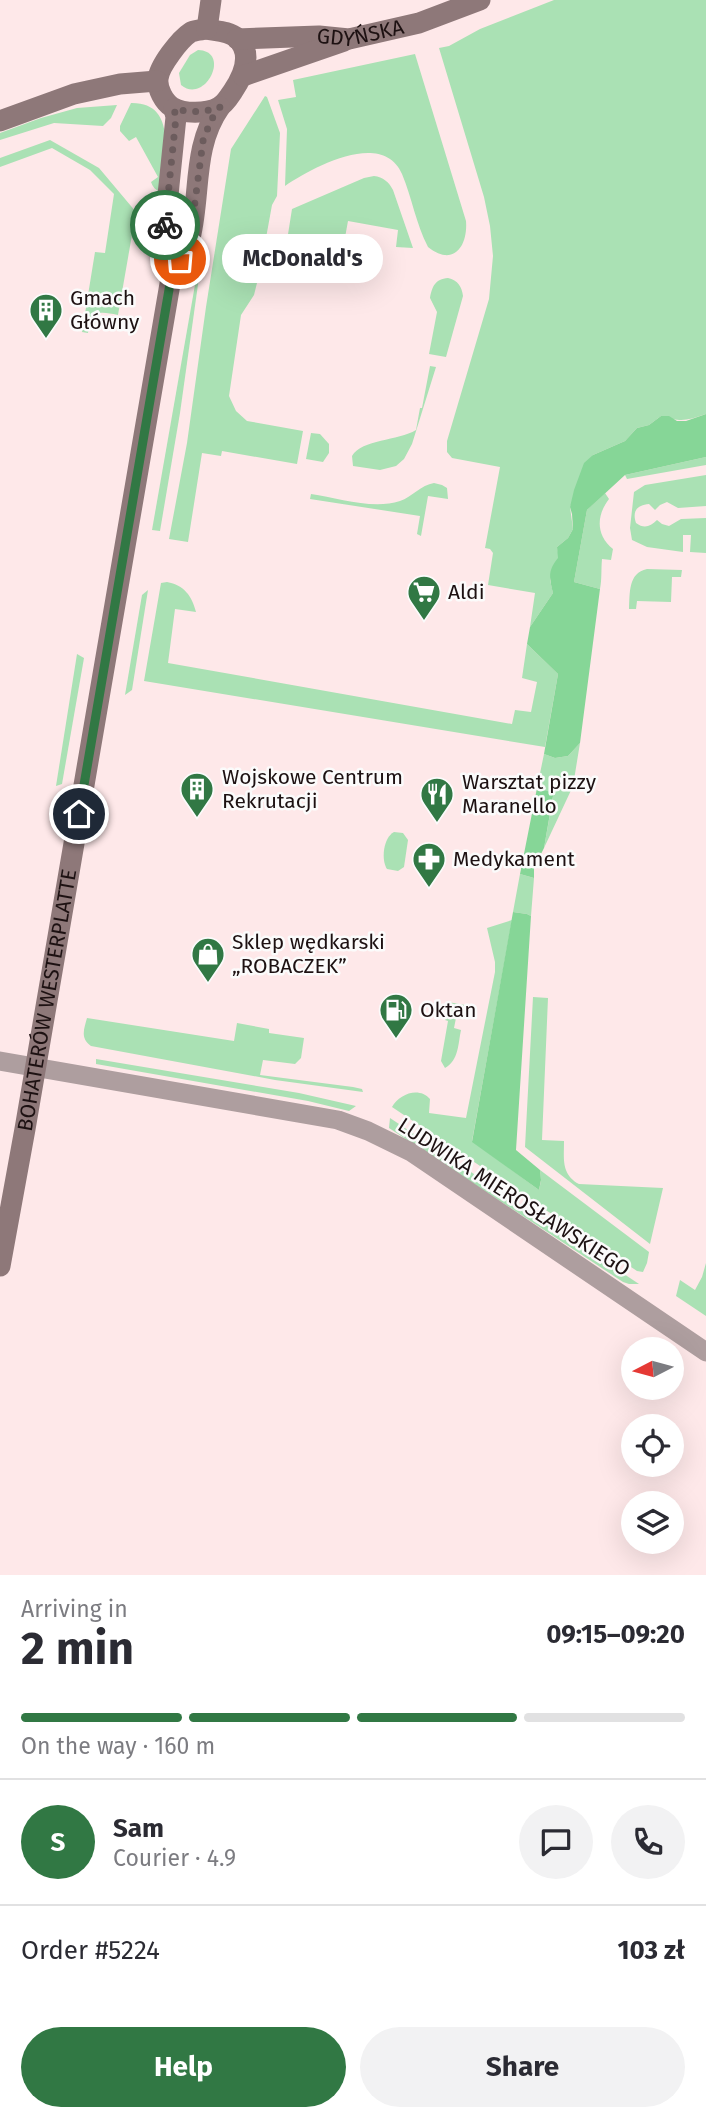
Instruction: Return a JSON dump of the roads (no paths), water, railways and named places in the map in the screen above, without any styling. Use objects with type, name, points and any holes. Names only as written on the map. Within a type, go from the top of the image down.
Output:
[{"type":"main road","points":[[207,29],[211,0]]},
{"type":"main road","name":"GDYŃSKA","points":[[237,39],[319,36],[349,39],[419,23],[480,0]]},
{"type":"main road","points":[[207,29],[228,33],[237,39],[245,51],[243,76],[220,107],[209,111],[190,112],[174,109],[160,93],[159,72],[185,37],[195,30],[207,29]]},
{"type":"main road","points":[[243,76],[349,39]]},
{"type":"main road","points":[[0,121],[74,94],[158,81]]},
{"type":"main road","name":"BOHATERÓW WESTERPLATTE","points":[[0,1266],[171,278],[190,240],[203,141],[211,120],[220,107]]},
{"type":"main road","name":"BOHATERÓW WESTERPLATTE","points":[[171,278],[164,234],[176,117],[174,109]]},
{"type":"street","name":"LUDWIKA MIEROSŁAWSKIEGO","points":[[0,1061],[338,1120],[368,1131],[411,1152],[706,1352]]},
{"type":"place","name":"McDonald's","points":[[180,259]]},
{"type":"place","name":"Gmach Główny","points":[[46,340]]},
{"type":"place","name":"Aldi","points":[[424,622]]},
{"type":"place","name":"Wojskowe Centrum Rekrutacji","points":[[197,819]]},
{"type":"place","name":"Warsztat pizzy Maranello","points":[[437,824]]},
{"type":"place","name":"Medykament","points":[[429,889]]},
{"type":"place","name":"Sklep wędkarski „ROBACZEK”","points":[[208,984]]},
{"type":"place","name":"Oktan","points":[[396,1040]]}]
